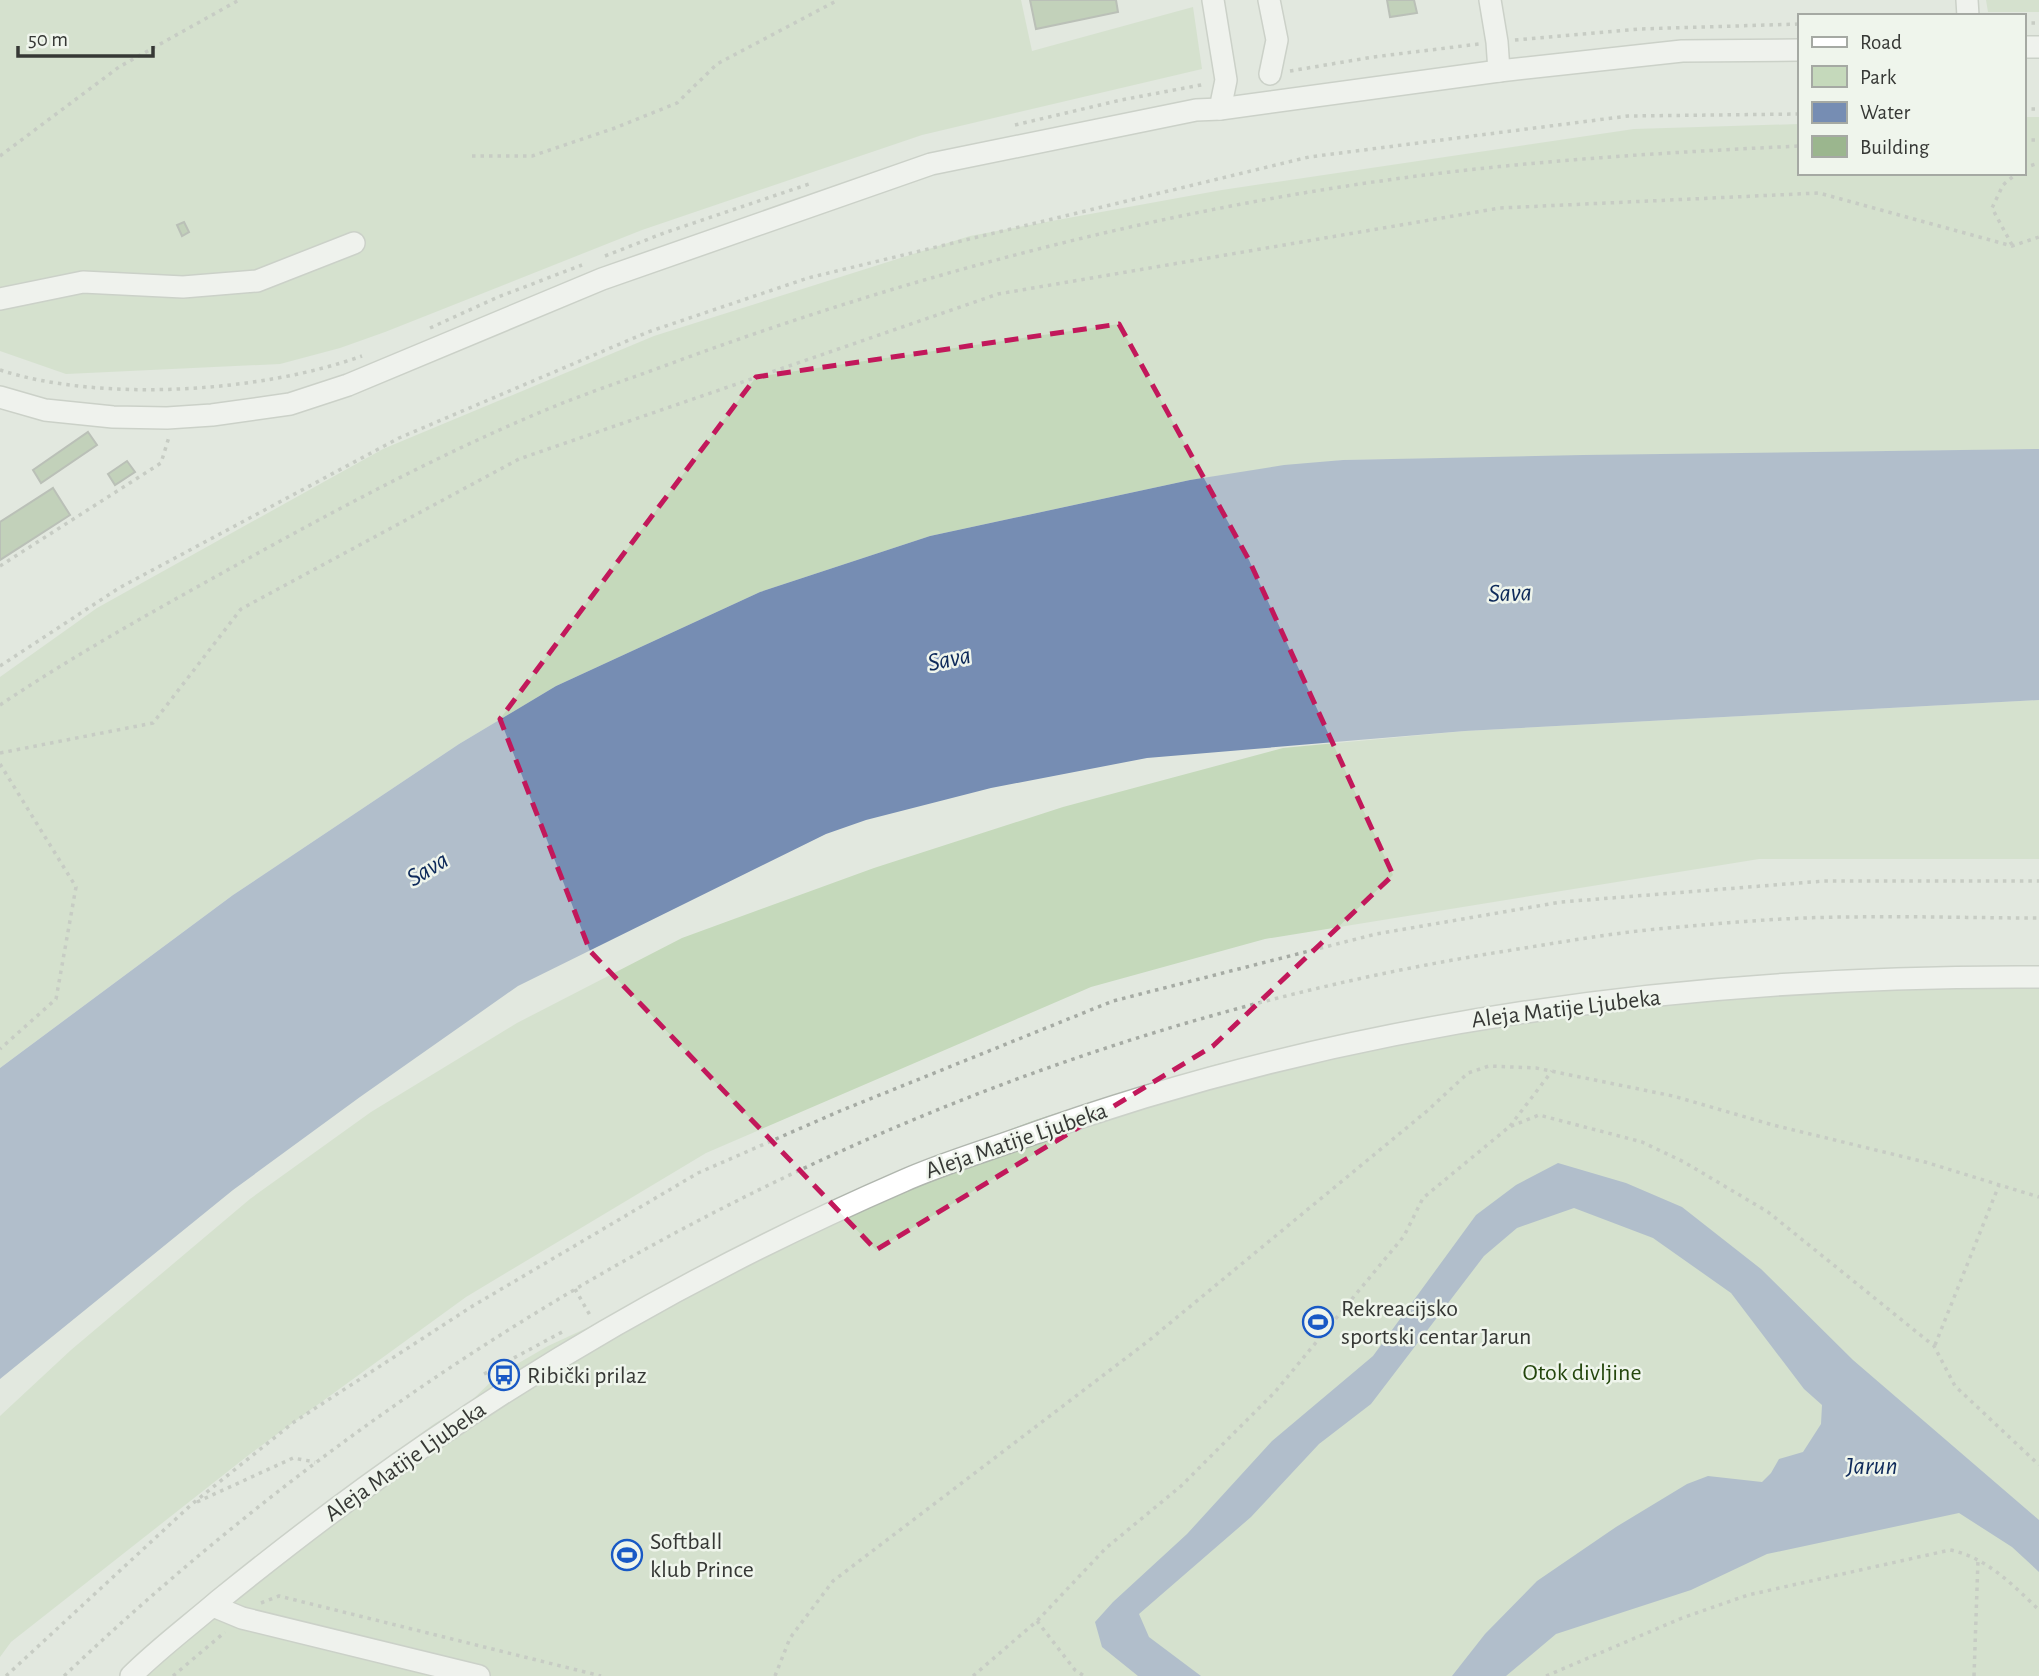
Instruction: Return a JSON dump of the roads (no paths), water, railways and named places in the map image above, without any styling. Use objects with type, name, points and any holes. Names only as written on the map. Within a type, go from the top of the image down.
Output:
[{"type":"street","points":[[1213,0],[1226,80],[1220,109]]},
{"type":"street","points":[[1269,0],[1277,40],[1270,74]]},
{"type":"street","points":[[1490,0],[1499,71]]},
{"type":"street","points":[[0,397],[45,410],[113,417],[175,418],[290,404],[348,385],[602,279],[931,164],[1196,110],[1499,71],[1682,51],[1798,50]]},
{"type":"street","points":[[0,299],[83,282],[183,287],[257,281],[354,243]]},
{"type":"street","name":"Aleja Matije Ljubeka","points":[[131,1676],[151,1656],[273,1556],[370,1483],[491,1401],[600,1334],[734,1261],[906,1179],[1097,1110],[1278,1060],[1367,1039],[1488,1016],[1633,997],[1771,985],[1939,976],[2039,977]]},
{"type":"street","points":[[213,1606],[242,1618],[479,1676]]},
{"type":"water","name":"Sava","points":[[2039,449],[2039,700],[1465,731],[1147,758],[991,788],[866,820],[826,834],[518,986],[233,1190],[0,1379],[0,1068],[233,895],[459,744],[556,686],[760,592],[930,536],[1190,480],[1284,465],[1343,460]]},
{"type":"water","name":"Jarun","points":[[1558,1163],[1626,1183],[1682,1207],[1761,1269],[1853,1360],[2039,1520],[2039,1572],[2012,1547],[1959,1513],[1767,1554],[1691,1590],[1556,1634],[1506,1676],[1452,1676],[1485,1634],[1537,1581],[1616,1527],[1687,1484],[1708,1476],[1762,1482],[1779,1459],[1803,1452],[1821,1424],[1822,1405],[1804,1389],[1731,1293],[1653,1238],[1574,1208],[1517,1228],[1484,1256],[1371,1404],[1319,1444],[1251,1517],[1139,1614],[1149,1637],[1201,1676],[1138,1676],[1102,1647],[1095,1622],[1187,1534],[1272,1441],[1373,1356],[1476,1215],[1516,1185]]},
{"type":"place","name":"Rekreacijsko sportski centar Jarun","points":[[1318,1322]]},
{"type":"place","name":"Ribički prilaz","points":[[504,1375]]},
{"type":"place","name":"Softball klub Prince","points":[[627,1555]]},
{"type":"park label","name":"Otok divljine","points":[[1582,1372]]}]
